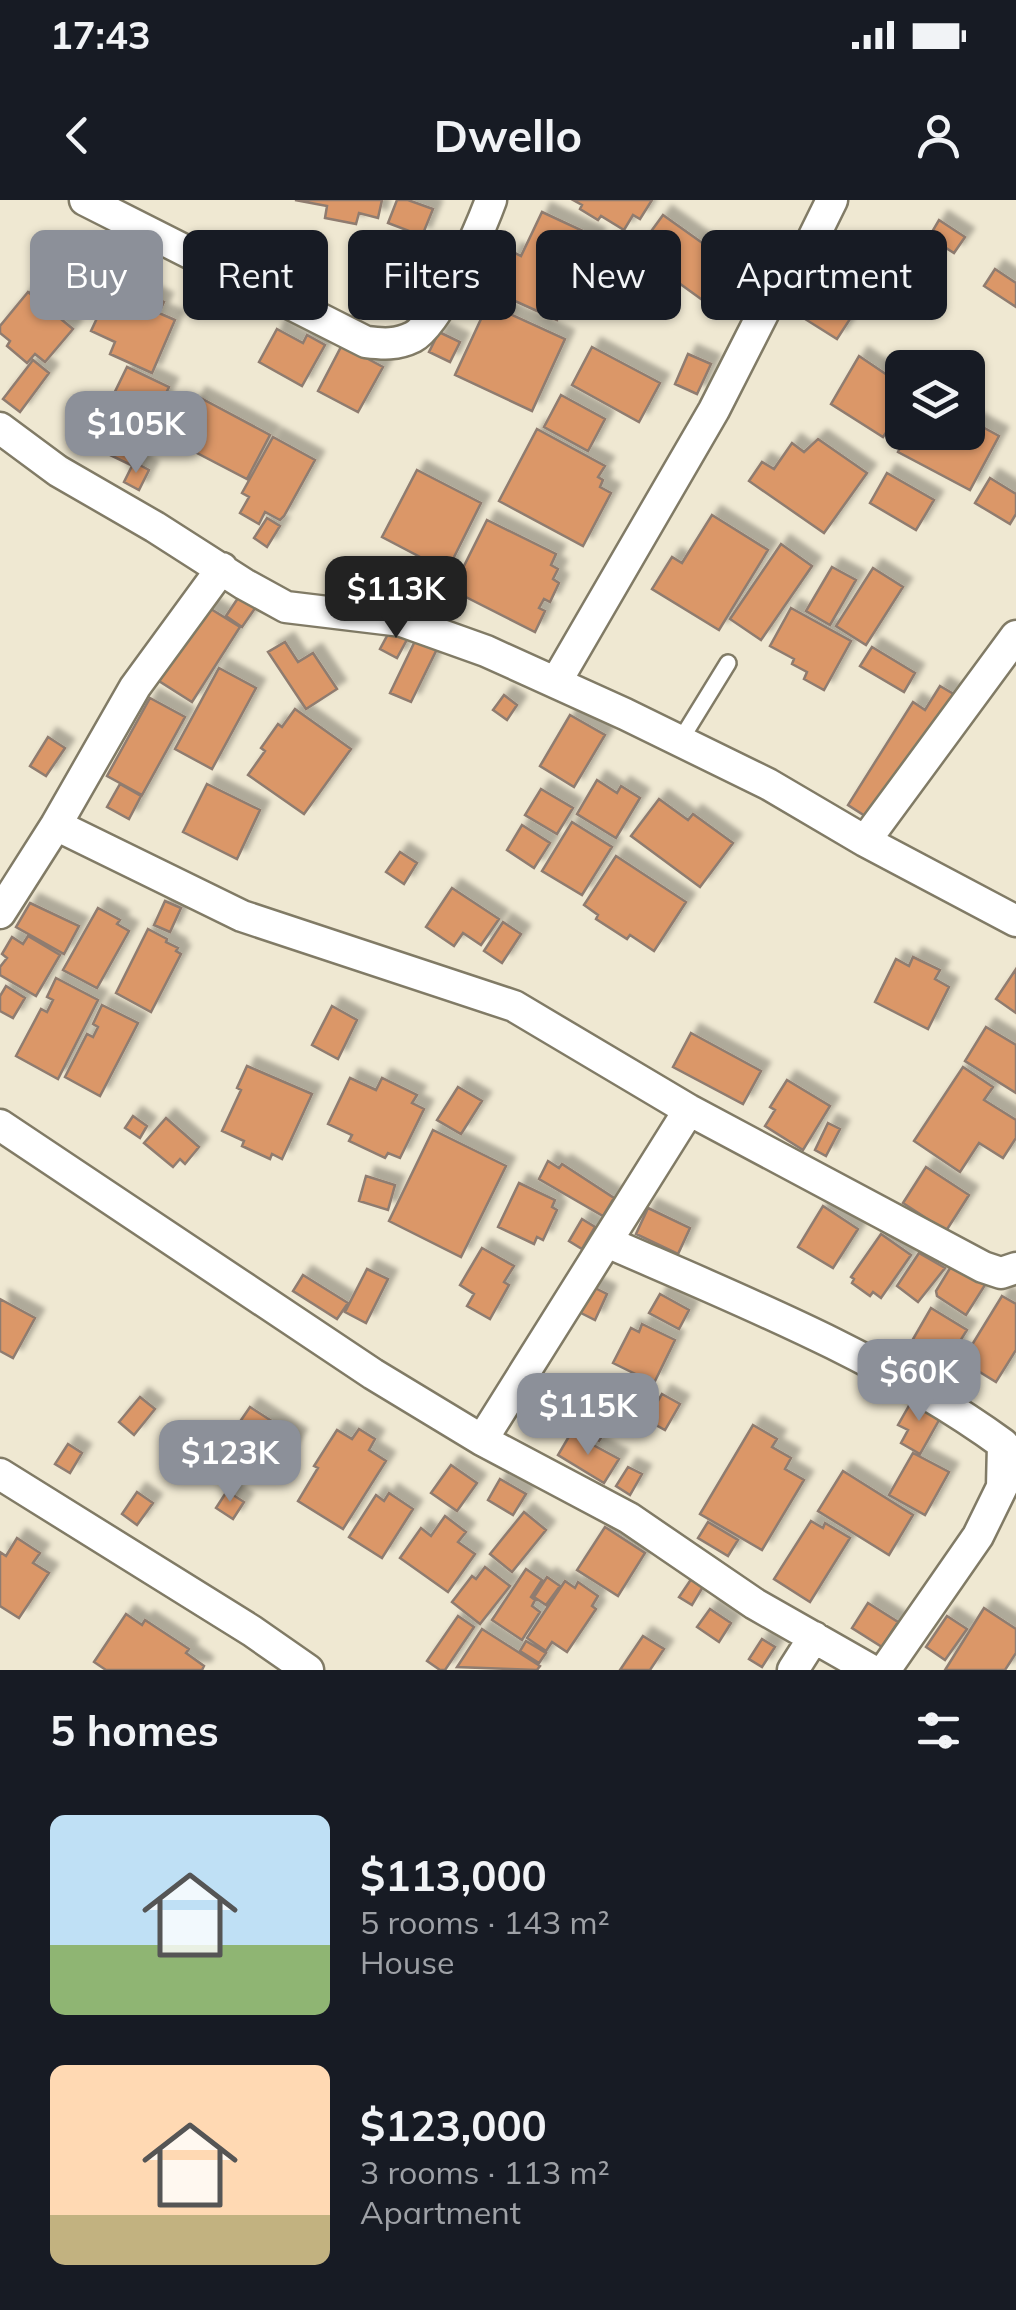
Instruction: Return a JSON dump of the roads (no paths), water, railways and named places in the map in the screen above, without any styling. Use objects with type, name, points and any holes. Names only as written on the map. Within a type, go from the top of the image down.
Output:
[{"type":"street","points":[[85,200],[366,342],[391,344],[416,336],[431,320],[492,200]]},
{"type":"street","points":[[556,682],[714,410],[777,286],[799,267],[832,200]]},
{"type":"street","points":[[0,428],[58,471],[286,607],[402,621],[486,651],[768,784],[1016,921]]},
{"type":"street","points":[[0,913],[135,687],[222,568]]},
{"type":"street","points":[[865,841],[1016,636]]},
{"type":"street","points":[[56,825],[242,916],[514,1006],[689,1110],[983,1267],[1001,1273],[1016,1268]]},
{"type":"street","points":[[482,1440],[689,1110]]},
{"type":"street","points":[[0,1124],[373,1374],[482,1440],[629,1518],[755,1604],[871,1670]]},
{"type":"street","points":[[607,1242],[796,1324],[972,1421],[1003,1444],[1002,1487],[978,1536],[885,1670]]},
{"type":"street","points":[[0,1474],[308,1670]]},
{"type":"street","points":[[793,1670],[814,1637]]},
{"type":"lane","points":[[680,741],[728,663]]}]
